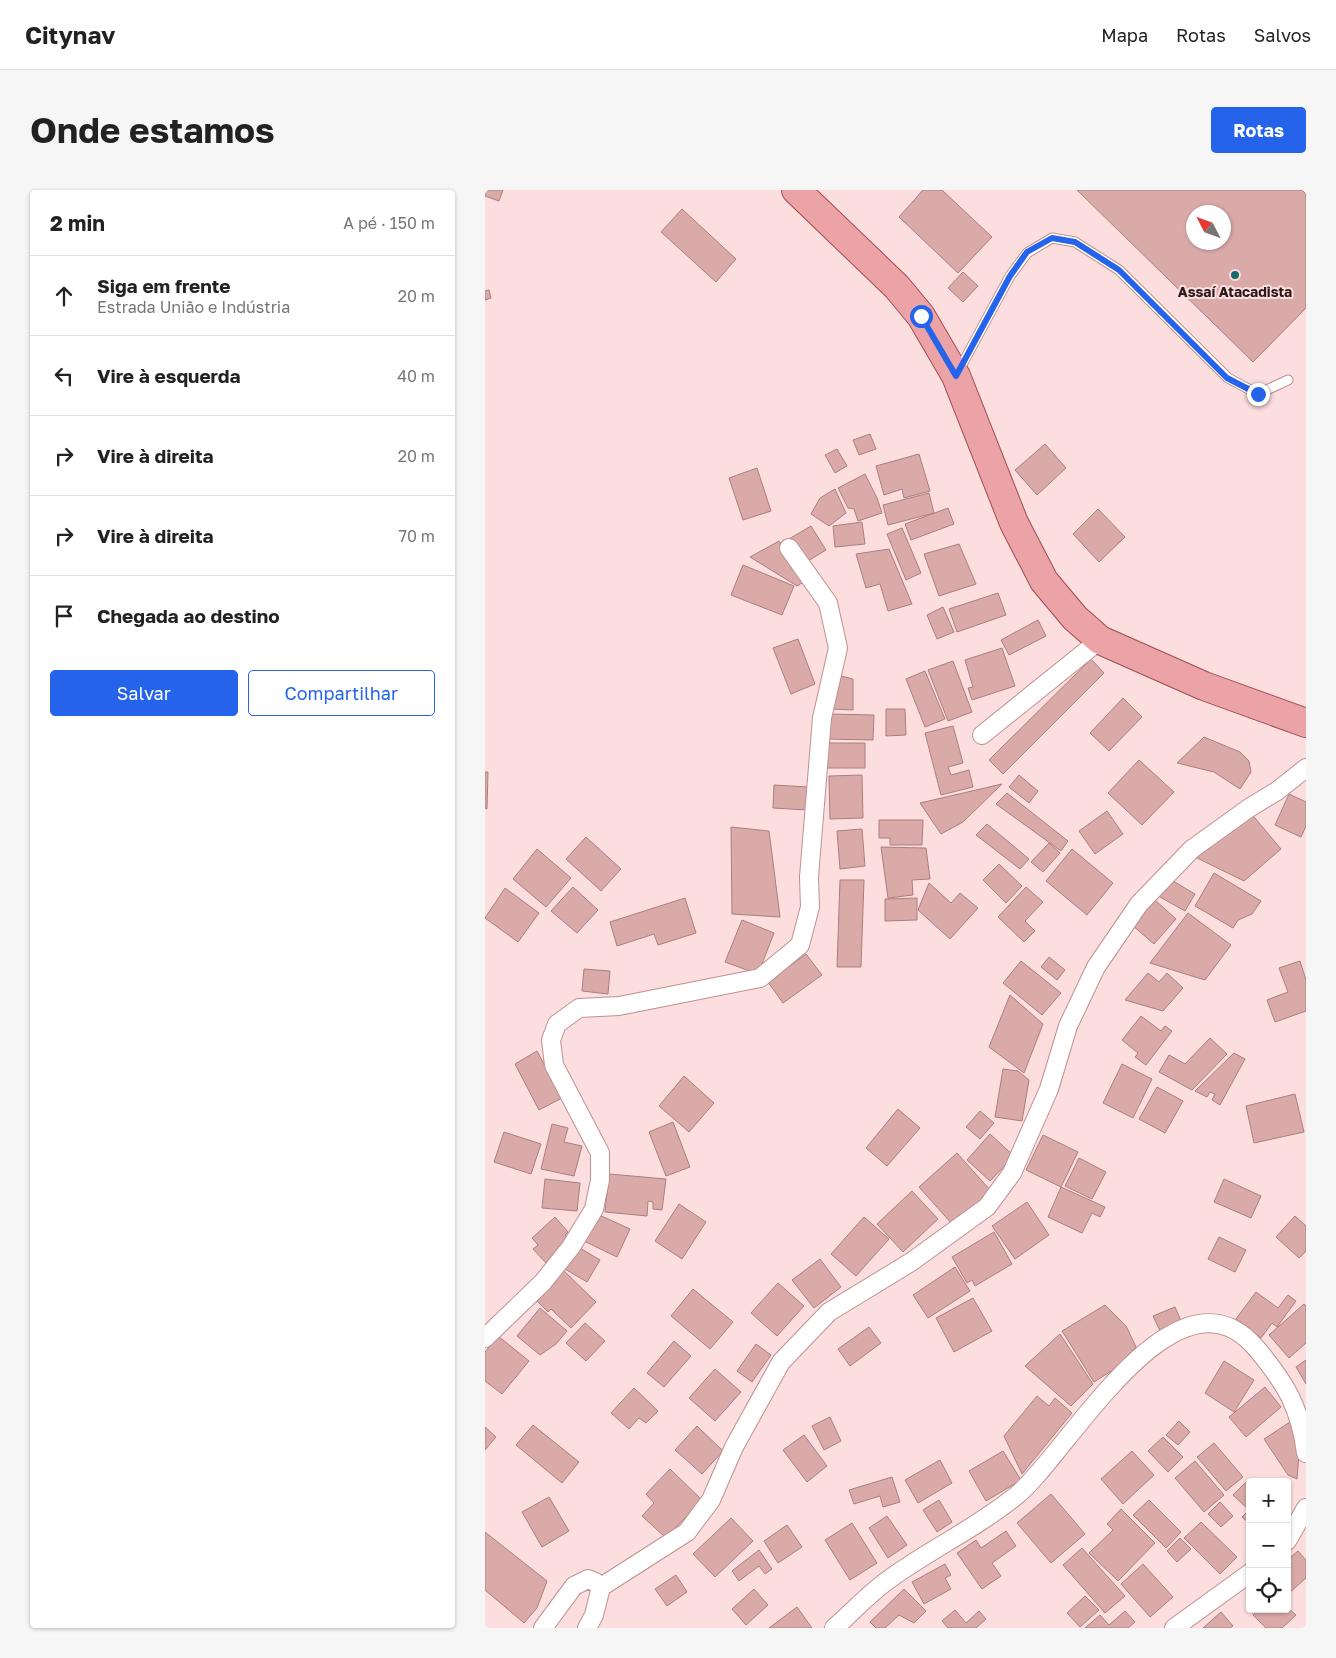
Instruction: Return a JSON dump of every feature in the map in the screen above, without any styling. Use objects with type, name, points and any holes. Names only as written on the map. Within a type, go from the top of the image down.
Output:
[{"type":"main road","points":[[796,190],[897,287],[921,316],[956,376],[1013,522],[1044,581],[1075,618],[1100,640],[1203,686],[1306,723]]},
{"type":"street","points":[[485,1338],[543,1282],[571,1247],[594,1209],[600,1180],[600,1153],[554,1065],[551,1040],[557,1024],[579,1008],[619,1006],[760,978],[800,945],[810,907],[809,877],[822,718],[838,648],[828,603],[789,548]]},
{"type":"street","points":[[982,735],[1100,640]]},
{"type":"street","points":[[587,1628],[594,1615],[601,1587],[687,1532],[711,1500],[734,1447],[781,1362],[829,1312],[911,1262],[987,1207],[1012,1173],[1019,1158],[1049,1089],[1068,1026],[1096,967],[1139,904],[1192,849],[1249,808],[1277,791],[1306,768]]},
{"type":"street","points":[[834,1628],[889,1578],[1018,1495],[1050,1460],[1119,1377],[1165,1337],[1192,1324],[1220,1324],[1248,1338],[1283,1380],[1301,1420],[1306,1452]]},
{"type":"street","points":[[1291,1534],[1306,1508]]},
{"type":"street","points":[[1174,1628],[1246,1576]]},
{"type":"street","points":[[543,1628],[574,1586],[588,1579],[601,1587]]},
{"type":"lane","points":[[956,376],[1010,276],[1027,252],[1052,238],[1075,242],[1119,270],[1227,378],[1258,394],[1289,380]]},
{"type":"building","points":[[485,190],[503,190],[499,201],[485,196]]},
{"type":"building","points":[[923,190],[942,190],[992,237],[958,273],[899,217]]},
{"type":"building","name":"Assaí Atacadista","points":[[1077,190],[1302,190],[1306,194],[1306,308],[1253,362]]},
{"type":"building","points":[[682,209],[736,259],[716,282],[661,232]]},
{"type":"building","points":[[963,272],[978,286],[963,302],[948,288]]},
{"type":"building","points":[[489,290],[491,298],[485,300],[485,291]]},
{"type":"building","points":[[870,434],[876,449],[859,455],[853,440]]},
{"type":"building","points":[[1045,444],[1066,468],[1037,495],[1015,470]]},
{"type":"building","points":[[837,449],[847,466],[835,473],[825,455]]},
{"type":"building","points":[[919,454],[930,491],[904,498],[902,489],[884,495],[876,466]]},
{"type":"building","points":[[757,468],[771,511],[743,520],[729,478]]},
{"type":"building","points":[[865,474],[882,513],[858,521],[854,509],[848,508],[838,488]]},
{"type":"building","points":[[835,489],[846,513],[829,526],[811,514],[820,498]]},
{"type":"building","points":[[929,493],[934,513],[888,525],[883,505]]},
{"type":"building","points":[[948,508],[954,524],[911,540],[905,524]]},
{"type":"building","points":[[1098,509],[1125,537],[1099,562],[1073,534]]},
{"type":"building","points":[[862,522],[865,544],[835,547],[833,526]]},
{"type":"building","points":[[811,526],[826,550],[803,564],[789,539]]},
{"type":"building","points":[[902,528],[921,573],[906,580],[887,534]]},
{"type":"building","points":[[779,541],[808,579],[797,586],[750,557]]},
{"type":"building","points":[[959,544],[976,584],[939,596],[924,554]]},
{"type":"building","points":[[889,549],[912,604],[888,611],[880,584],[866,588],[856,554]]},
{"type":"building","points":[[743,565],[794,586],[782,615],[731,595]]},
{"type":"building","points":[[998,593],[1006,615],[957,632],[949,609]]},
{"type":"building","points":[[943,607],[954,632],[937,639],[927,615]]},
{"type":"building","points":[[1038,620],[1046,636],[1009,655],[1001,640]]},
{"type":"building","points":[[798,639],[815,684],[791,694],[773,648]]},
{"type":"building","points":[[1002,648],[1015,686],[972,700],[968,688],[973,687],[965,660]]},
{"type":"building","points":[[1091,659],[1104,673],[1003,774],[989,760]]},
{"type":"building","points":[[953,661],[972,712],[948,721],[928,670]]},
{"type":"building","points":[[925,671],[945,719],[925,727],[906,679]]},
{"type":"building","points":[[837,675],[853,679],[853,710],[831,709]]},
{"type":"building","points":[[1123,698],[1142,717],[1109,751],[1090,733]]},
{"type":"building","points":[[886,709],[905,709],[906,735],[886,736]]},
{"type":"building","points":[[828,714],[874,715],[873,740],[827,739]]},
{"type":"building","points":[[953,726],[963,763],[948,767],[951,775],[969,770],[973,787],[941,795],[925,733]]},
{"type":"building","points":[[1204,737],[1240,752],[1249,761],[1251,772],[1240,789],[1214,772],[1177,763]]},
{"type":"building","points":[[826,743],[865,743],[865,768],[826,768]]},
{"type":"building","points":[[1139,760],[1174,792],[1142,825],[1108,793]]},
{"type":"building","points":[[485,772],[488,772],[487,809],[485,808]]},
{"type":"building","points":[[862,775],[863,818],[830,819],[829,776]]},
{"type":"building","points":[[1019,775],[1038,791],[1029,803],[1009,787]]},
{"type":"building","points":[[1002,784],[963,822],[941,834],[920,803]]},
{"type":"building","points":[[774,785],[808,787],[807,810],[773,808]]},
{"type":"building","points":[[1007,793],[1068,841],[1061,851],[996,804]]},
{"type":"building","points":[[1289,794],[1306,802],[1306,826],[1301,837],[1275,825]]},
{"type":"building","points":[[1107,811],[1123,834],[1095,854],[1079,831]]},
{"type":"building","points":[[1249,811],[1281,849],[1244,881],[1195,857]]},
{"type":"building","points":[[879,820],[923,820],[922,845],[890,845],[890,838],[879,838]]},
{"type":"building","points":[[987,824],[1029,859],[1020,869],[976,835]]},
{"type":"building","points":[[731,827],[769,831],[780,917],[732,914]]},
{"type":"building","points":[[862,829],[865,866],[840,869],[837,831]]},
{"type":"building","points":[[586,837],[621,869],[601,891],[566,859]]},
{"type":"building","points":[[1049,843],[1060,853],[1043,872],[1031,862]]},
{"type":"building","points":[[881,847],[926,848],[930,879],[912,880],[913,895],[888,898]]},
{"type":"building","points":[[537,849],[571,878],[546,907],[513,879]]},
{"type":"building","points":[[1072,849],[1113,883],[1087,915],[1046,881]]},
{"type":"building","points":[[999,864],[1022,886],[1006,903],[983,880]]},
{"type":"building","points":[[1214,873],[1261,901],[1252,914],[1238,920],[1233,928],[1195,906]]},
{"type":"building","points":[[1168,878],[1195,894],[1185,911],[1153,893]]},
{"type":"building","points":[[840,880],[864,880],[861,967],[837,967]]},
{"type":"building","points":[[929,883],[951,903],[960,893],[978,908],[950,939],[918,910]]},
{"type":"building","points":[[573,887],[598,910],[577,933],[551,911]]},
{"type":"building","points":[[1026,887],[1043,902],[1025,921],[1035,931],[1024,942],[998,917]]},
{"type":"building","points":[[505,888],[539,913],[518,942],[485,918]]},
{"type":"building","points":[[685,898],[696,933],[658,945],[654,934],[617,946],[610,922]]},
{"type":"building","points":[[917,898],[917,920],[885,921],[885,899]]},
{"type":"building","points":[[1155,900],[1176,919],[1154,944],[1132,925]]},
{"type":"building","points":[[1188,913],[1231,945],[1205,980],[1150,963]]},
{"type":"building","points":[[742,920],[774,933],[758,974],[725,962]]},
{"type":"building","points":[[806,954],[822,975],[783,1003],[768,982]]},
{"type":"building","points":[[1049,957],[1065,970],[1057,980],[1041,967]]},
{"type":"building","points":[[1021,961],[1061,993],[1042,1015],[1003,983]]},
{"type":"building","points":[[1300,961],[1306,980],[1306,1011],[1275,1022],[1267,1000],[1288,992],[1279,968]]},
{"type":"building","points":[[584,969],[610,971],[608,994],[582,991]]},
{"type":"building","points":[[1148,973],[1159,982],[1167,973],[1183,988],[1163,1011],[1125,1000]]},
{"type":"building","points":[[1010,995],[1043,1024],[1024,1073],[989,1047]]},
{"type":"building","points":[[1141,1016],[1161,1031],[1165,1026],[1172,1031],[1146,1065],[1135,1057],[1138,1053],[1122,1040]]},
{"type":"building","points":[[1210,1038],[1227,1054],[1192,1090],[1159,1072],[1169,1055],[1185,1064]]},
{"type":"building","points":[[537,1051],[562,1098],[539,1110],[515,1064]]},
{"type":"building","points":[[1234,1053],[1245,1059],[1220,1105],[1212,1100],[1215,1094],[1210,1092],[1207,1097],[1195,1091]]},
{"type":"building","points":[[1122,1064],[1152,1079],[1133,1118],[1103,1103]]},
{"type":"building","points":[[1003,1069],[1018,1071],[1029,1080],[1022,1121],[995,1117]]},
{"type":"building","points":[[684,1076],[714,1103],[689,1132],[659,1106]]},
{"type":"building","points":[[1157,1087],[1183,1101],[1165,1133],[1139,1119]]},
{"type":"building","points":[[1295,1094],[1304,1132],[1254,1143],[1246,1106]]},
{"type":"building","points":[[898,1109],[920,1128],[887,1166],[866,1148]]},
{"type":"building","points":[[980,1111],[994,1123],[980,1139],[966,1127]]},
{"type":"building","points":[[673,1122],[690,1167],[666,1176],[649,1132]]},
{"type":"building","points":[[552,1124],[568,1128],[564,1142],[582,1146],[574,1176],[541,1169]]},
{"type":"building","points":[[504,1132],[541,1144],[531,1174],[494,1162]]},
{"type":"building","points":[[990,1134],[1014,1156],[990,1181],[967,1160]]},
{"type":"building","points":[[1043,1135],[1078,1152],[1061,1187],[1026,1170]]},
{"type":"building","points":[[957,1153],[991,1191],[953,1225],[919,1187]]},
{"type":"building","points":[[1079,1158],[1106,1172],[1092,1199],[1065,1186]]},
{"type":"building","points":[[609,1174],[666,1179],[662,1210],[653,1209],[653,1202],[648,1201],[647,1216],[605,1212]]},
{"type":"building","points":[[545,1179],[580,1183],[577,1211],[542,1208]]},
{"type":"building","points":[[1224,1179],[1261,1196],[1251,1218],[1214,1202]]},
{"type":"building","points":[[1061,1187],[1105,1207],[1100,1217],[1092,1213],[1082,1233],[1048,1217]]},
{"type":"building","points":[[912,1191],[938,1219],[903,1252],[877,1224]]},
{"type":"building","points":[[1027,1202],[1049,1235],[1015,1259],[992,1226]]},
{"type":"building","points":[[679,1204],[706,1222],[682,1259],[655,1241]]},
{"type":"building","points":[[597,1214],[630,1229],[617,1257],[584,1241]]},
{"type":"building","points":[[1295,1216],[1306,1226],[1306,1251],[1299,1258],[1276,1237]]},
{"type":"building","points":[[555,1217],[568,1232],[565,1235],[571,1242],[547,1264],[533,1249],[538,1245],[532,1238]]},
{"type":"building","points":[[864,1217],[889,1239],[856,1276],[831,1254]]},
{"type":"building","points":[[994,1232],[1012,1264],[975,1286],[972,1280],[967,1283],[952,1257]]},
{"type":"building","points":[[1219,1237],[1246,1250],[1235,1272],[1208,1259]]},
{"type":"building","points":[[578,1247],[600,1260],[587,1282],[565,1269]]},
{"type":"building","points":[[820,1259],[841,1287],[814,1308],[792,1280]]},
{"type":"building","points":[[955,1267],[970,1291],[928,1318],[913,1295]]},
{"type":"building","points":[[562,1269],[596,1302],[571,1328],[551,1309],[548,1312],[534,1298]]},
{"type":"building","points":[[778,1283],[804,1306],[777,1336],[751,1313]]},
{"type":"building","points":[[693,1289],[733,1322],[710,1349],[671,1316]]},
{"type":"building","points":[[1256,1292],[1278,1308],[1288,1295],[1296,1301],[1277,1327],[1272,1323],[1261,1338],[1236,1319]]},
{"type":"building","points":[[973,1298],[992,1331],[954,1352],[936,1318]]},
{"type":"building","points":[[1304,1304],[1306,1306],[1306,1343],[1289,1358],[1269,1335]]},
{"type":"building","points":[[1105,1305],[1126,1326],[1136,1347],[1116,1368],[1094,1382],[1062,1331]]},
{"type":"building","points":[[1175,1307],[1182,1323],[1161,1333],[1153,1316]]},
{"type":"building","points":[[540,1308],[567,1331],[556,1344],[540,1355],[517,1336]]},
{"type":"building","points":[[585,1323],[605,1341],[586,1361],[566,1343]]},
{"type":"building","points":[[869,1327],[881,1343],[850,1366],[838,1349]]},
{"type":"building","points":[[1060,1334],[1093,1384],[1071,1406],[1025,1366]]},
{"type":"building","points":[[498,1336],[529,1361],[502,1394],[485,1381],[485,1352]]},
{"type":"building","points":[[674,1341],[691,1356],[664,1387],[647,1373]]},
{"type":"building","points":[[756,1344],[771,1355],[752,1382],[737,1371]]},
{"type":"building","points":[[1306,1360],[1306,1384],[1296,1367]]},
{"type":"building","points":[[1224,1361],[1254,1380],[1234,1412],[1205,1393]]},
{"type":"building","points":[[715,1369],[741,1392],[715,1421],[689,1398]]},
{"type":"building","points":[[1265,1387],[1281,1407],[1246,1437],[1229,1417]]},
{"type":"building","points":[[634,1388],[658,1411],[646,1423],[639,1418],[629,1429],[611,1413]]},
{"type":"building","points":[[1037,1396],[1049,1406],[1055,1398],[1072,1413],[1022,1474],[1004,1436]]},
{"type":"building","points":[[830,1417],[841,1441],[824,1450],[812,1426]]},
{"type":"building","points":[[1179,1421],[1190,1432],[1178,1445],[1166,1435]]},
{"type":"building","points":[[1290,1422],[1295,1429],[1299,1454],[1297,1479],[1288,1475],[1264,1439]]},
{"type":"building","points":[[533,1425],[579,1462],[562,1483],[516,1445]]},
{"type":"building","points":[[697,1426],[723,1451],[702,1474],[675,1450]]},
{"type":"building","points":[[485,1427],[496,1437],[485,1450]]},
{"type":"building","points":[[804,1435],[827,1466],[807,1482],[783,1450]]},
{"type":"building","points":[[1163,1437],[1183,1457],[1168,1472],[1148,1451]]},
{"type":"building","points":[[1214,1443],[1243,1477],[1226,1491],[1197,1457]]},
{"type":"building","points":[[1003,1451],[1021,1480],[986,1501],[969,1471]]},
{"type":"building","points":[[1132,1451],[1154,1475],[1123,1504],[1101,1479]]},
{"type":"building","points":[[940,1460],[952,1483],[918,1503],[905,1480]]},
{"type":"building","points":[[1195,1461],[1224,1495],[1204,1512],[1175,1478]]},
{"type":"building","points":[[670,1469],[702,1500],[666,1538],[642,1516],[654,1503],[646,1494]]},
{"type":"building","points":[[892,1477],[900,1502],[883,1507],[880,1496],[854,1504],[849,1490]]},
{"type":"building","points":[[1246,1482],[1246,1507],[1233,1495]]},
{"type":"building","points":[[1051,1494],[1085,1534],[1051,1563],[1017,1523]]},
{"type":"building","points":[[549,1497],[569,1531],[542,1547],[522,1512]]},
{"type":"building","points":[[939,1500],[952,1522],[937,1532],[923,1510]]},
{"type":"building","points":[[1149,1500],[1181,1532],[1166,1548],[1133,1515]]},
{"type":"building","points":[[1220,1502],[1233,1516],[1221,1527],[1208,1514]]},
{"type":"building","points":[[1121,1509],[1155,1543],[1118,1581],[1089,1553],[1113,1530],[1107,1524]]},
{"type":"building","points":[[887,1516],[907,1545],[888,1558],[869,1528]]},
{"type":"building","points":[[731,1518],[753,1541],[715,1577],[693,1554]]},
{"type":"building","points":[[1201,1522],[1237,1557],[1220,1574],[1184,1538]]},
{"type":"building","points":[[852,1523],[877,1563],[850,1580],[825,1540]]},
{"type":"building","points":[[787,1525],[802,1547],[778,1563],[764,1541]]},
{"type":"building","points":[[1006,1531],[1016,1546],[992,1563],[1001,1576],[982,1589],[957,1553],[976,1540],[981,1548]]},
{"type":"building","points":[[485,1532],[547,1581],[537,1608],[524,1623],[485,1590]]},
{"type":"building","points":[[1180,1538],[1191,1549],[1177,1562],[1167,1551]]},
{"type":"building","points":[[1082,1548],[1125,1596],[1105,1613],[1063,1565]]},
{"type":"building","points":[[759,1550],[772,1569],[765,1574],[759,1566],[739,1581],[732,1571]]},
{"type":"building","points":[[1298,1551],[1306,1560],[1306,1578],[1291,1591],[1291,1568],[1291,1557]]},
{"type":"building","points":[[945,1564],[951,1575],[945,1578],[951,1589],[924,1604],[912,1582]]},
{"type":"building","points":[[1143,1564],[1173,1597],[1150,1617],[1121,1584]]},
{"type":"building","points":[[676,1575],[687,1592],[667,1606],[655,1589]]},
{"type":"building","points":[[754,1589],[768,1605],[746,1625],[732,1609]]},
{"type":"building","points":[[904,1589],[926,1611],[914,1623],[899,1615],[885,1628],[876,1628],[870,1622]]},
{"type":"building","points":[[1085,1596],[1099,1610],[1080,1627],[1067,1613]]},
{"type":"building","points":[[797,1607],[812,1628],[769,1628]]},
{"type":"building","points":[[955,1610],[966,1623],[979,1611],[986,1619],[976,1628],[948,1628],[942,1621]]},
{"type":"building","points":[[1125,1611],[1135,1622],[1128,1628],[1085,1628],[1100,1615],[1109,1625]]},
{"type":"building","points":[[1291,1611],[1296,1615],[1282,1628],[1266,1628],[1253,1615],[1255,1613],[1291,1613]]},
{"type":"building","points":[[1221,1612],[1233,1626],[1230,1628],[1203,1628]]},
{"type":"place","name":"Assaí Atacadista","points":[[1235,275]]},
{"type":"route","points":[[921,316],[956,376],[994,303],[1027,252],[1052,238],[1075,242],[1119,270],[1227,378],[1258,394]]}]
